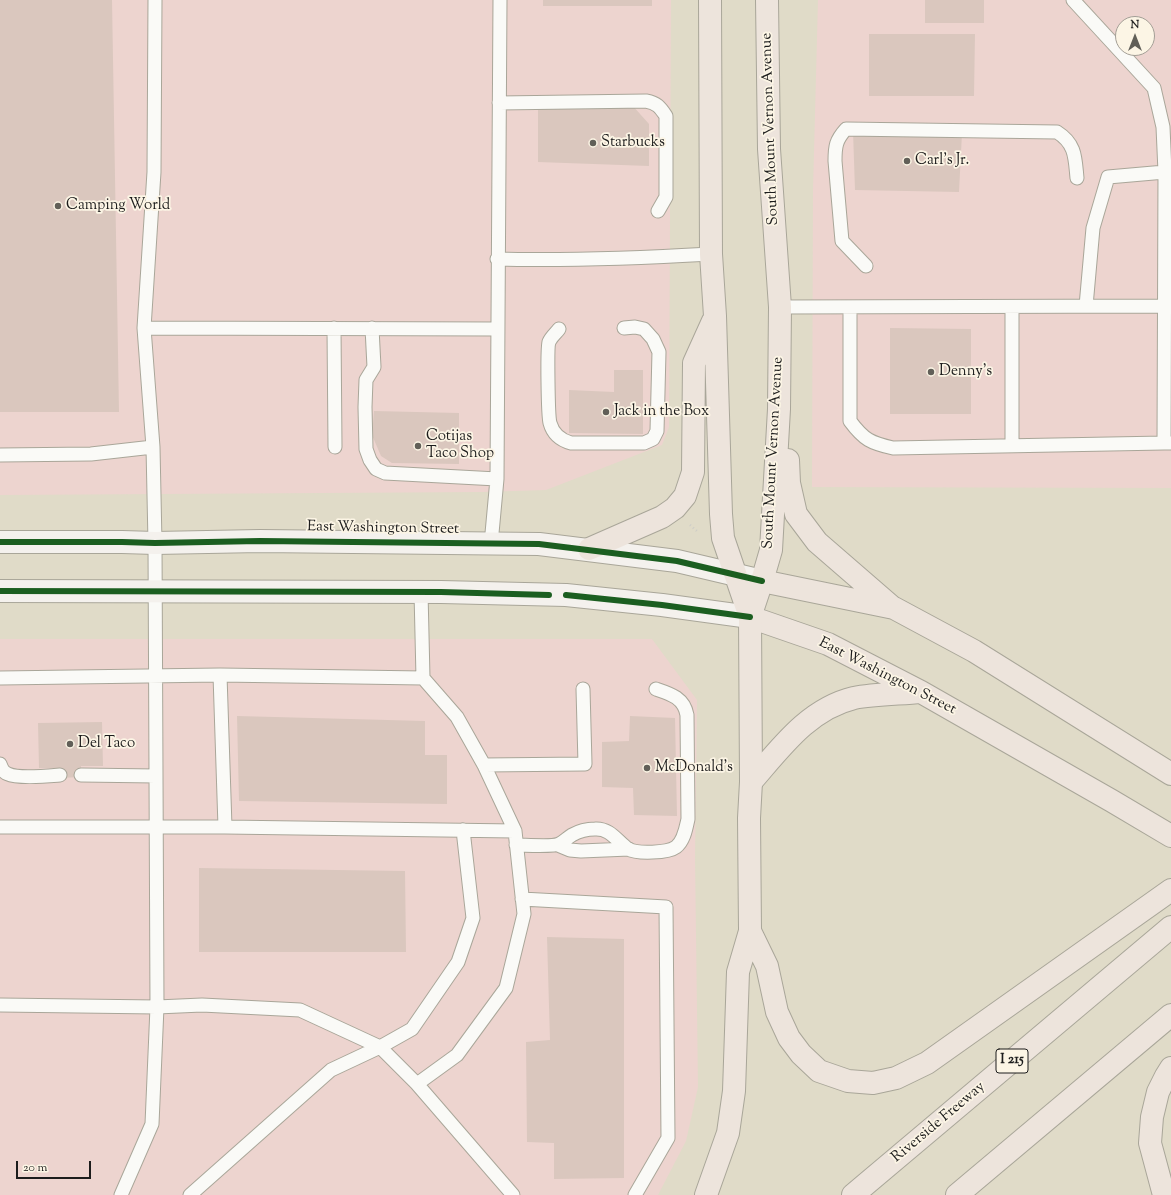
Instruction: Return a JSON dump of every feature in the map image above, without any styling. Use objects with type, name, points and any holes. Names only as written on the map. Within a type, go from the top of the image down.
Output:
[{"type":"main road","points":[[706,1195],[728,1133],[734,1091],[738,972],[750,931],[749,818],[751,782],[750,617],[734,574],[723,538],[721,514],[715,316],[711,254],[710,0]]},
{"type":"main road","name":"South Mount Vernon Avenue","points":[[750,617],[771,550],[779,409],[780,307],[769,149],[767,0]]},
{"type":"main road","points":[[589,549],[662,517],[675,508],[685,496],[693,472],[694,363],[715,316]]},
{"type":"main road","points":[[779,409],[788,446],[789,483],[796,514],[818,542],[894,608]]},
{"type":"main road","name":"East Washington Street","points":[[0,542],[155,543],[260,541],[539,544],[677,561],[762,581],[894,608],[974,651],[1171,774]]},
{"type":"main road","name":"East Washington Street","points":[[0,590],[155,592],[421,592],[566,596],[662,605],[750,617],[828,644],[921,692],[1171,836]]},
{"type":"main road","points":[[751,782],[796,732],[810,720],[832,706],[854,698],[921,692]]},
{"type":"main road","points":[[750,931],[767,966],[776,1012],[789,1038],[801,1054],[819,1071],[848,1081],[873,1083],[896,1078],[927,1063],[1171,890]]},
{"type":"main road","name":"Riverside Freeway","points":[[853,1195],[1171,926]]},
{"type":"main road","points":[[957,1195],[1171,1015]]},
{"type":"main road","points":[[1165,1194],[1150,1143],[1152,1117],[1158,1092],[1171,1068]]},
{"type":"lane","points":[[121,1195],[152,1124],[157,1007],[155,543],[153,448],[144,328],[154,172],[155,0]]},
{"type":"lane","points":[[491,544],[497,479],[497,258],[500,0]]},
{"type":"lane","points":[[850,307],[850,421],[858,433],[875,444],[893,448],[1168,443],[1164,306],[1165,172],[1163,127],[1154,88],[1073,0]]},
{"type":"lane","points":[[499,103],[646,101],[655,103],[661,108],[666,116],[666,197],[658,211]]},
{"type":"lane","points":[[866,266],[842,241],[835,150],[838,139],[846,129],[1057,132],[1067,139],[1074,154],[1077,178]]},
{"type":"lane","points":[[1086,306],[1093,228],[1108,177],[1165,172]]},
{"type":"lane","points":[[497,258],[551,261],[711,254]]},
{"type":"lane","points":[[780,307],[1164,306]]},
{"type":"lane","points":[[1012,307],[1012,446]]},
{"type":"lane","points":[[559,329],[549,342],[549,422],[556,434],[561,440],[571,443],[644,443],[653,439],[658,430],[659,352],[653,339],[644,329],[635,327],[624,328]]},
{"type":"lane","points":[[144,328],[497,329]]},
{"type":"lane","points":[[334,328],[335,447]]},
{"type":"lane","points":[[372,328],[374,367],[366,380],[366,449],[370,460],[376,469],[384,473],[497,479]]},
{"type":"lane","points":[[0,455],[91,454],[153,448]]},
{"type":"lane","points":[[417,1084],[458,1055],[506,988],[524,914],[515,831],[484,765],[457,717],[423,678],[421,592]]},
{"type":"lane","points":[[0,678],[220,675],[423,678]]},
{"type":"lane","points":[[220,675],[224,827]]},
{"type":"lane","points":[[484,765],[585,764],[584,689]]},
{"type":"lane","points":[[516,845],[558,845],[570,850],[581,851],[629,849],[652,852],[665,851],[676,847],[686,830],[688,812],[686,706],[670,694],[656,689]]},
{"type":"lane","points":[[0,764],[3,771],[16,777],[60,775]]},
{"type":"lane","points":[[81,775],[156,776]]},
{"type":"lane","points":[[0,827],[156,826],[515,831]]},
{"type":"lane","points":[[558,845],[571,835],[584,830],[597,829],[608,832],[629,849]]},
{"type":"lane","points":[[190,1195],[331,1070],[380,1047],[412,1029],[458,962],[473,918],[463,830]]},
{"type":"lane","points":[[522,899],[666,907],[668,1138],[636,1195]]},
{"type":"lane","points":[[0,1005],[157,1007],[202,1005],[300,1010],[380,1047],[417,1084],[513,1195]]},
{"type":"path","points":[[688,524],[698,532]]},
{"type":"shaded area","points":[[0,0],[671,0],[669,427],[662,445],[546,490],[482,492],[0,495]]},
{"type":"shaded area","points":[[818,0],[1171,0],[1171,488],[812,487],[813,190]]},
{"type":"shaded area","points":[[0,639],[652,639],[697,700],[695,858],[698,1087],[686,1141],[658,1195],[0,1195]]},
{"type":"building","name":"Camping World","points":[[0,0],[112,0],[119,412],[0,412]]},
{"type":"building","points":[[543,0],[652,0],[652,6],[543,6]]},
{"type":"building","points":[[925,0],[984,0],[984,23],[925,23]]},
{"type":"building","points":[[869,34],[975,34],[974,96],[869,96]]},
{"type":"building","name":"Starbucks","points":[[538,105],[632,105],[649,124],[649,166],[538,162]]},
{"type":"building","name":"Carl's Jr.","points":[[853,131],[962,133],[959,192],[855,190]]},
{"type":"building","name":"Denny's","points":[[890,328],[971,329],[971,414],[890,414]]},
{"type":"building","name":"Jack in the Box","points":[[614,370],[643,370],[643,434],[569,433],[569,390],[614,392]]},
{"type":"building","name":"Cotijas Taco Shop","points":[[374,411],[459,413],[459,464],[392,463],[381,456],[372,435]]},
{"type":"building","points":[[237,716],[425,721],[425,755],[447,755],[447,804],[239,801]]},
{"type":"building","points":[[630,716],[675,718],[677,816],[634,815],[633,788],[602,787],[602,742],[629,741]]},
{"type":"building","name":"Del Taco","points":[[102,722],[103,766],[81,766],[81,777],[60,778],[60,768],[39,768],[38,723]]},
{"type":"building","points":[[199,868],[405,871],[406,952],[199,952]]},
{"type":"building","points":[[547,937],[624,939],[624,1178],[554,1179],[554,1143],[527,1142],[526,1042],[550,1040]]},
{"type":"cycle path","points":[[0,542],[155,543],[260,541],[539,544],[677,561],[762,581]]},
{"type":"cycle path","points":[[0,591],[441,592],[549,595]]},
{"type":"cycle path","points":[[566,595],[662,605],[750,617]]},
{"type":"place","name":"Starbucks","points":[[593,143]]},
{"type":"place","name":"Carl's Jr.","points":[[907,161]]},
{"type":"place","name":"Camping World","points":[[58,206]]},
{"type":"place","name":"Denny's","points":[[931,372]]},
{"type":"place","name":"Jack in the Box","points":[[606,412]]},
{"type":"place","name":"Cotijas Taco Shop","points":[[418,446]]},
{"type":"place","name":"Del Taco","points":[[70,744]]},
{"type":"place","name":"McDonald's","points":[[647,768]]}]
